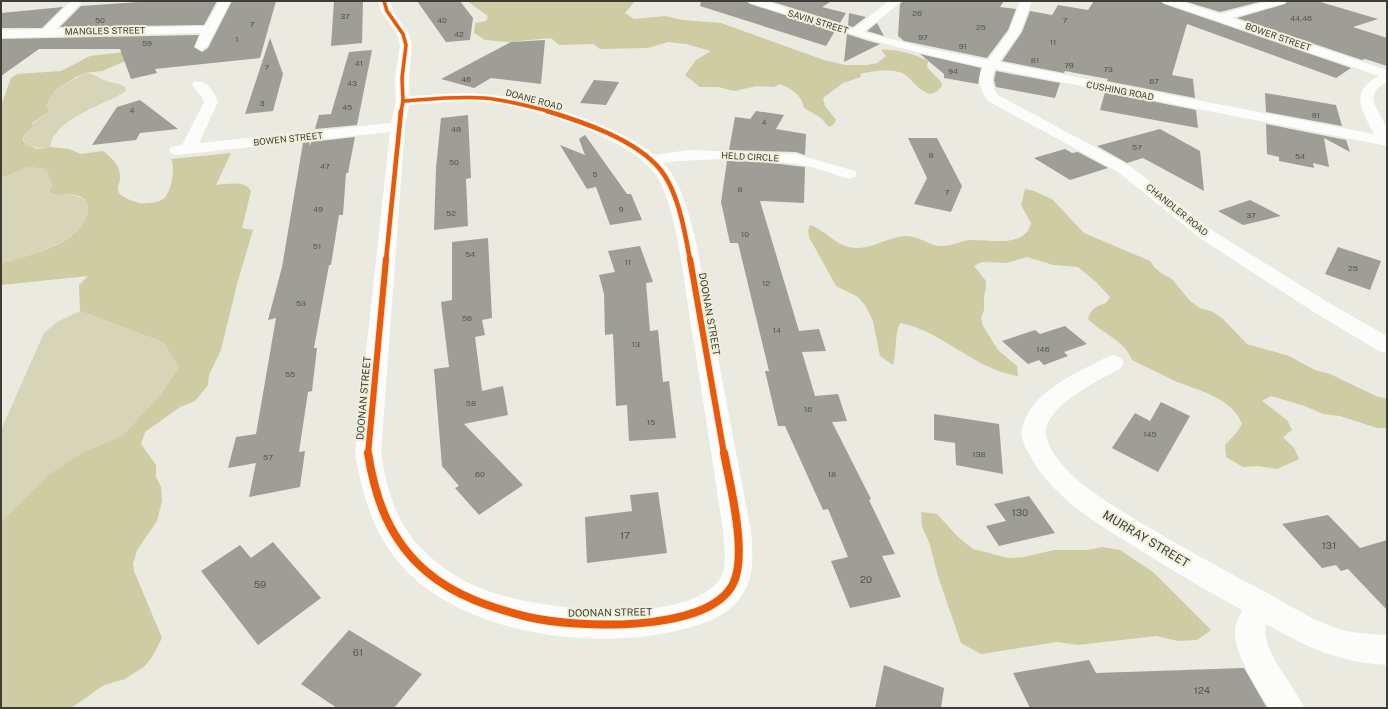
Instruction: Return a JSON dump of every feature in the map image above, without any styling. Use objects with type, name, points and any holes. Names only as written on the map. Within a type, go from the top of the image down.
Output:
[{"type":"street","points":[[46,32],[77,1]]},
{"type":"street","points":[[201,46],[225,1]]},
{"type":"street","name":"DOONAN STREET","points":[[384,1],[388,11],[402,34],[406,45],[402,78],[403,101],[398,127],[368,453],[375,494],[391,532],[411,557],[427,572],[446,586],[470,598],[530,617],[567,623],[634,624],[674,619],[700,611],[716,603],[729,591],[735,578],[739,563],[738,531],[688,248],[673,194],[661,172],[650,160]]},
{"type":"street","points":[[855,33],[896,1]]},
{"type":"street","points":[[990,66],[1015,32],[1026,1]]},
{"type":"street","name":"BOWER STREET","points":[[1168,1],[1387,74]]},
{"type":"street","points":[[1220,18],[1281,1]]},
{"type":"street","name":"SAVIN STREET","points":[[756,2],[855,33]]},
{"type":"street","name":"MANGLES STREET","points":[[1,34],[209,29]]},
{"type":"street","name":"CUSHING ROAD","points":[[855,33],[925,52],[990,66],[1386,140]]},
{"type":"street","name":"CHANDLER ROAD","points":[[990,66],[985,79],[986,85],[990,94],[998,102],[1124,169],[1207,235],[1311,302],[1387,346]]},
{"type":"street","points":[[1386,140],[1366,102],[1366,95],[1373,84],[1387,78]]},
{"type":"street","name":"BOWEN STREET","points":[[199,86],[209,96],[211,102],[182,149],[398,127]]},
{"type":"street","name":"DOANE ROAD","points":[[403,101],[478,98],[521,104],[562,117],[616,138],[650,160]]},
{"type":"street","name":"HELD CIRCLE","points":[[650,160],[707,155],[796,159],[849,174]]},
{"type":"street","name":"MURRAY STREET","points":[[1113,363],[1060,394],[1042,412],[1036,422],[1034,431],[1043,457],[1054,473],[1066,486],[1104,514],[1161,549],[1311,632],[1336,643],[1356,648],[1387,650]]},
{"type":"street","points":[[1259,604],[1249,632],[1251,641],[1265,671],[1288,708]]},
{"type":"green space","points":[[85,73],[123,86],[125,87],[126,91],[70,120],[54,137],[50,147],[33,147],[27,144],[24,141],[23,136],[32,127],[32,124],[50,111],[46,107],[54,91]]},
{"type":"green space","points":[[28,167],[48,169],[52,185],[49,191],[52,193],[82,198],[86,201],[88,212],[83,223],[65,240],[39,252],[1,264],[1,178]]},
{"type":"green space","points":[[80,311],[163,342],[179,367],[161,394],[123,435],[82,453],[1,522],[1,430],[44,333],[57,322]]},
{"type":"shaded area","points":[[467,1],[635,1],[625,13],[634,19],[666,16],[682,20],[721,23],[824,60],[845,65],[867,65],[877,63],[886,56],[881,50],[905,52],[928,61],[927,67],[941,82],[942,86],[936,92],[930,94],[920,89],[904,74],[898,72],[878,71],[860,74],[861,77],[843,83],[823,98],[825,106],[836,120],[834,124],[829,127],[821,118],[804,108],[801,99],[795,93],[780,84],[774,87],[757,86],[734,91],[718,87],[700,87],[685,75],[696,60],[711,51],[686,44],[668,42],[648,48],[600,49],[593,44],[559,45],[551,38],[507,42],[485,40],[474,33],[475,23],[486,21],[488,16]]},
{"type":"shaded area","points":[[125,52],[141,60],[123,62],[102,71],[85,73],[54,91],[46,107],[50,111],[32,123],[32,127],[23,136],[23,141],[29,146],[37,149],[50,147],[69,149],[81,154],[103,151],[117,165],[120,172],[118,188],[119,193],[122,196],[142,203],[158,201],[166,196],[173,174],[171,159],[231,153],[216,185],[240,184],[245,185],[251,191],[242,228],[253,230],[237,284],[221,350],[209,375],[208,385],[195,401],[180,407],[145,432],[141,444],[156,465],[156,477],[161,487],[162,501],[157,521],[137,550],[133,564],[134,571],[162,638],[152,657],[145,666],[125,679],[104,685],[71,708],[1,708],[1,522],[50,474],[82,453],[123,435],[161,394],[179,367],[163,342],[80,311],[79,285],[88,276],[1,285],[1,264],[38,253],[73,235],[81,226],[87,215],[88,206],[85,200],[77,195],[53,194],[49,192],[52,185],[47,169],[28,167],[1,178],[1,106],[11,78],[17,74],[61,71],[90,56]]},
{"type":"shaded area","points":[[1025,189],[1034,191],[1052,199],[1084,233],[1150,261],[1161,273],[1172,279],[1190,301],[1200,308],[1213,312],[1223,319],[1247,344],[1289,356],[1315,370],[1330,374],[1376,396],[1387,399],[1387,428],[1377,428],[1340,416],[1323,414],[1305,406],[1271,396],[1262,401],[1287,420],[1292,430],[1283,437],[1294,448],[1299,459],[1277,469],[1258,466],[1243,467],[1226,457],[1225,445],[1242,424],[1238,415],[1231,408],[1205,392],[1177,382],[1132,360],[1119,342],[1088,319],[1092,310],[1106,303],[1110,297],[1096,282],[1078,267],[1053,265],[1027,257],[1007,263],[982,262],[974,266],[986,281],[984,310],[981,318],[983,326],[998,350],[1017,366],[1018,376],[987,366],[931,334],[916,327],[900,323],[897,333],[893,365],[880,356],[873,321],[865,305],[858,297],[836,286],[809,237],[808,231],[810,225],[839,243],[856,248],[864,248],[905,236],[915,237],[938,246],[950,245],[970,240],[1014,240],[1022,236],[1027,231],[1031,223],[1021,205]]},
{"type":"shaded area","points":[[921,512],[937,514],[959,538],[973,549],[1008,558],[1024,557],[1054,550],[1087,550],[1103,547],[1120,550],[1153,572],[1211,630],[1197,640],[1178,641],[1156,636],[1078,645],[1057,642],[981,654],[961,643],[938,576],[929,542],[922,527]]},
{"type":"building","points":[[153,1],[217,1],[204,25],[60,27],[81,6]]},
{"type":"building","points":[[232,1],[276,1],[260,58],[155,69],[157,73],[131,79],[120,49],[39,49],[1,76],[1,39],[199,35],[194,47],[202,52],[208,48]]},
{"type":"building","points":[[334,1],[363,1],[362,43],[331,46]]},
{"type":"building","points":[[417,1],[460,1],[473,18],[470,40],[446,42]]},
{"type":"building","points":[[701,1],[746,1],[750,4],[835,31],[826,46],[700,6]]},
{"type":"building","points":[[770,1],[832,1],[822,7],[846,13],[840,23]]},
{"type":"building","points":[[903,1],[1004,1],[1000,7],[1016,9],[1008,30],[987,58],[904,41],[898,36],[900,4]]},
{"type":"building","points":[[1094,1],[1160,1],[1164,4],[1351,68],[1336,78],[1187,24],[1172,75],[1193,79],[1195,98],[1107,81],[1108,79],[1065,71],[1064,73],[1002,61],[1022,32],[1030,11],[1052,15],[1058,5],[1088,10]]},
{"type":"building","points":[[1184,1],[1263,1],[1220,12]]},
{"type":"building","points":[[1288,1],[1317,1],[1378,19],[1353,27],[1387,38],[1387,66],[1365,59],[1362,60],[1237,18],[1285,4]]},
{"type":"building","points":[[63,7],[42,28],[1,28],[1,13]]},
{"type":"building","points":[[849,13],[866,17],[853,27],[848,26]]},
{"type":"building","points":[[877,23],[884,36],[867,31]]},
{"type":"building","points":[[847,34],[865,40],[880,44],[844,62]]},
{"type":"building","points":[[270,38],[283,74],[273,111],[245,114]]},
{"type":"building","points":[[545,40],[541,84],[491,78],[474,88],[441,79],[511,42]]},
{"type":"building","points":[[372,50],[357,125],[315,129],[319,115],[331,114],[349,52]]},
{"type":"building","points":[[920,54],[981,68],[978,84],[944,78],[944,74]]},
{"type":"building","points":[[996,71],[1060,83],[1055,98],[996,87],[994,80]]},
{"type":"building","points":[[594,80],[619,82],[606,105],[580,103]]},
{"type":"building","points":[[1105,92],[1196,110],[1198,128],[1100,110]]},
{"type":"building","points":[[1265,93],[1336,105],[1342,126],[1266,112]]},
{"type":"building","points":[[140,100],[178,129],[140,133],[136,140],[92,145],[117,107]]},
{"type":"building","points":[[756,111],[784,115],[776,129],[806,134],[805,155],[796,152],[729,150],[735,117],[750,119]]},
{"type":"building","points":[[468,115],[471,178],[466,179],[468,226],[434,230],[436,168],[441,118]]},
{"type":"building","points":[[1266,124],[1346,140],[1350,152],[1324,138],[1329,167],[1313,163],[1314,168],[1279,161],[1279,157],[1267,154]]},
{"type":"building","points":[[1160,129],[1200,151],[1204,191],[1143,158],[1127,163],[1097,146]]},
{"type":"building","points":[[585,135],[627,194],[631,194],[642,220],[610,225],[596,187],[587,189],[560,145],[585,155],[579,139]]},
{"type":"building","points":[[355,137],[348,173],[346,173],[343,215],[339,215],[331,265],[329,265],[314,348],[317,348],[312,391],[308,392],[299,452],[305,451],[300,487],[249,497],[256,463],[228,468],[236,437],[256,434],[276,318],[268,320],[282,267],[303,143],[309,142],[310,146],[311,142]]},
{"type":"building","points":[[908,138],[937,138],[962,186],[951,212],[914,204],[927,178]]},
{"type":"building","points":[[1065,149],[1072,153],[1078,152],[1108,168],[1070,180],[1034,158]]},
{"type":"building","points":[[727,161],[763,162],[805,167],[804,203],[760,201],[799,331],[819,329],[826,351],[802,352],[815,396],[838,394],[847,421],[832,422],[871,499],[869,500],[895,554],[882,556],[901,597],[850,608],[831,561],[848,557],[828,509],[823,510],[785,426],[778,426],[765,371],[769,371],[738,243],[730,243],[721,202]]},
{"type":"building","points":[[1250,200],[1281,216],[1243,225],[1218,211]]},
{"type":"building","points":[[488,238],[492,318],[482,320],[485,335],[475,337],[482,391],[503,386],[508,415],[464,424],[523,485],[479,515],[455,488],[459,486],[442,466],[434,369],[449,367],[441,302],[452,300],[452,242]]},
{"type":"building","points":[[640,246],[653,282],[646,283],[650,331],[658,330],[663,382],[669,381],[676,438],[629,441],[627,405],[616,406],[613,334],[605,335],[604,294],[599,275],[615,272],[608,251]]},
{"type":"building","points":[[1338,247],[1381,261],[1370,290],[1325,274]]},
{"type":"building","points":[[1065,326],[1087,344],[1064,352],[1068,356],[1044,365],[1039,360],[1028,364],[1002,341],[1035,330],[1040,334]]},
{"type":"building","points":[[1161,402],[1190,416],[1158,472],[1112,448],[1135,413],[1150,421]]},
{"type":"building","points":[[934,414],[999,424],[1003,474],[956,465],[955,443],[934,440]]},
{"type":"building","points":[[658,492],[667,553],[587,563],[585,517],[632,511],[630,495]]},
{"type":"building","points":[[1029,496],[1055,533],[999,546],[986,526],[1006,521],[994,504]]},
{"type":"building","points":[[1328,515],[1360,548],[1387,540],[1387,610],[1348,569],[1341,571],[1336,565],[1322,568],[1282,524]]},
{"type":"building","points":[[273,542],[321,598],[258,645],[201,571],[240,545],[251,558]]},
{"type":"building","points":[[349,630],[422,674],[394,708],[337,708],[301,684]]},
{"type":"building","points":[[1089,660],[1096,673],[1244,668],[1267,708],[1030,708],[1013,673]]},
{"type":"building","points":[[884,665],[944,688],[941,708],[875,708]]},
{"type":"cycle path","points":[[384,1],[387,11],[403,34],[406,45],[402,78],[403,101],[398,127],[368,453],[379,504],[393,533],[402,547],[414,560],[427,572],[450,588],[475,600],[502,610],[529,617],[549,621],[575,623],[635,623],[665,620],[692,613],[714,604],[729,590],[736,576],[738,569],[737,531],[687,242],[675,200],[668,182],[659,168],[627,144],[606,133],[558,115],[513,102],[483,98],[471,97],[403,101]]}]
